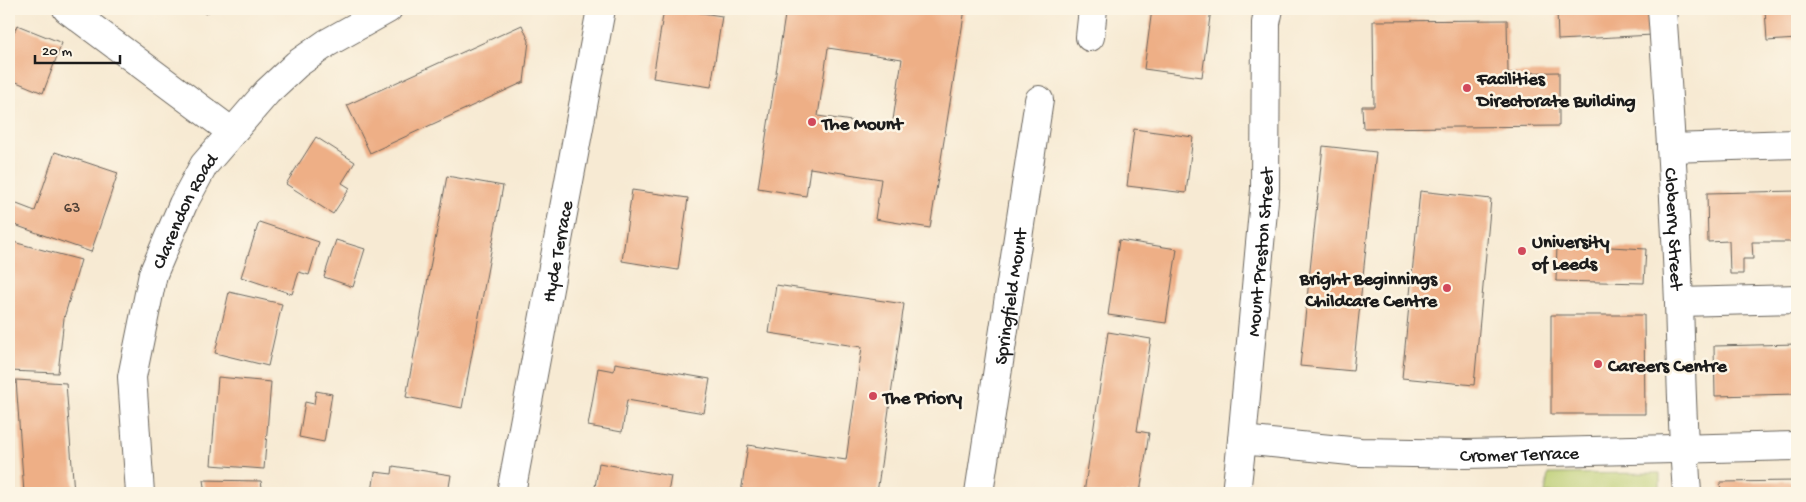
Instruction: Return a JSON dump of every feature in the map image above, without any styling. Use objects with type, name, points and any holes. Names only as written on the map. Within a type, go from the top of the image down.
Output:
[{"type":"street","points":[[67,9],[232,132]]},
{"type":"street","name":"Clarendon Road","points":[[140,493],[132,377],[153,274],[183,204],[204,165],[267,92],[297,64],[327,43],[388,9]]},
{"type":"street","name":"Hyde Terrace","points":[[511,493],[601,9]]},
{"type":"street","points":[[1090,37],[1093,9]]},
{"type":"street","name":"Mount Preston Street","points":[[1236,493],[1265,189],[1266,23],[1269,9]]},
{"type":"street","name":"Cloberry Street","points":[[1662,9],[1679,302],[1683,448],[1687,492]]},
{"type":"street","name":"Springfield Mount","points":[[979,493],[1039,100]]},
{"type":"street","points":[[1671,148],[1797,144]]},
{"type":"street","points":[[1679,302],[1797,299]]},
{"type":"street","name":"Cromer Terrace","points":[[1242,440],[1360,452],[1466,454],[1797,446]]},
{"type":"green space","points":[[1660,473],[1660,493],[1545,493],[1548,474]]},
{"type":"building","points":[[201,9],[214,9],[205,14]]},
{"type":"building","points":[[664,9],[722,16],[711,87],[653,78]]},
{"type":"building","name":"The Mount","points":[[786,9],[965,9],[930,228],[875,219],[881,179],[810,168],[806,196],[758,188]],"holes":[[[828,48],[902,59],[892,127],[818,116]]]},
{"type":"building","points":[[1152,9],[1211,9],[1202,77],[1144,69]]},
{"type":"building","points":[[1557,9],[1651,9],[1653,35],[1558,40]]},
{"type":"building","points":[[1765,9],[1797,9],[1797,39],[1767,41]]},
{"type":"building","name":"Facilities Directorate Building","points":[[1507,20],[1508,73],[1559,72],[1559,126],[1363,128],[1362,106],[1374,106],[1373,21]]},
{"type":"building","points":[[17,25],[62,43],[43,93],[9,79],[9,45]]},
{"type":"building","points":[[522,25],[529,41],[524,82],[370,153],[347,105]]},
{"type":"building","points":[[1134,129],[1193,137],[1186,193],[1127,186]]},
{"type":"building","points":[[316,137],[355,162],[342,183],[350,188],[333,214],[286,184]]},
{"type":"building","points":[[1323,146],[1376,152],[1353,371],[1300,366]]},
{"type":"building","points":[[55,152],[118,173],[91,252],[9,223],[9,201],[35,211]]},
{"type":"building","points":[[447,176],[503,186],[462,408],[406,397]]},
{"type":"building","points":[[632,190],[688,198],[678,270],[622,261]]},
{"type":"building","name":"Bright Beginnings Childcare Centre","points":[[1420,191],[1491,199],[1474,385],[1402,378]]},
{"type":"building","points":[[1797,191],[1797,242],[1752,242],[1753,259],[1743,259],[1743,274],[1730,274],[1729,241],[1708,242],[1707,193]]},
{"type":"building","points":[[259,222],[319,242],[309,275],[299,272],[292,294],[241,277]]},
{"type":"building","points":[[336,240],[365,249],[353,287],[324,277]]},
{"type":"building","points":[[1119,240],[1177,249],[1166,323],[1108,315]]},
{"type":"building","points":[[13,242],[81,260],[64,318],[58,373],[9,371],[9,256]]},
{"type":"building","points":[[1557,244],[1646,249],[1644,283],[1556,281]]},
{"type":"building","name":"The Priory","points":[[776,285],[904,304],[877,493],[741,493],[748,445],[846,460],[862,347],[769,333]]},
{"type":"building","points":[[229,292],[282,304],[268,366],[215,353]]},
{"type":"building","name":"Careers Centre","points":[[1551,315],[1644,315],[1645,414],[1551,414]]},
{"type":"building","points":[[1108,332],[1151,339],[1137,431],[1149,433],[1140,493],[1084,493]]},
{"type":"building","points":[[1797,344],[1797,394],[1715,396],[1714,346]]},
{"type":"building","points":[[615,363],[710,379],[704,413],[627,400],[622,432],[588,426],[598,368],[614,371]]},
{"type":"building","points":[[218,377],[271,382],[264,469],[211,465]]},
{"type":"building","points":[[16,380],[66,383],[74,493],[24,493]]},
{"type":"building","points":[[316,391],[332,394],[324,442],[299,437],[305,402],[314,404]]},
{"type":"building","points":[[599,463],[671,476],[668,493],[594,493]]},
{"type":"building","points":[[393,466],[451,475],[448,493],[372,492],[375,472],[392,474]]},
{"type":"building","points":[[203,480],[261,481],[263,493],[205,493]]},
{"type":"building","points":[[1797,481],[1797,493],[1721,493],[1720,482]]},
{"type":"place","name":"Facilities Directorate Building","points":[[1467,88]]},
{"type":"place","name":"The Mount","points":[[812,122]]},
{"type":"place","name":"University of Leeds","points":[[1522,251]]},
{"type":"place","name":"Bright Beginnings Childcare Centre","points":[[1447,288]]},
{"type":"place","name":"Careers Centre","points":[[1598,364]]},
{"type":"place","name":"The Priory","points":[[873,396]]}]
